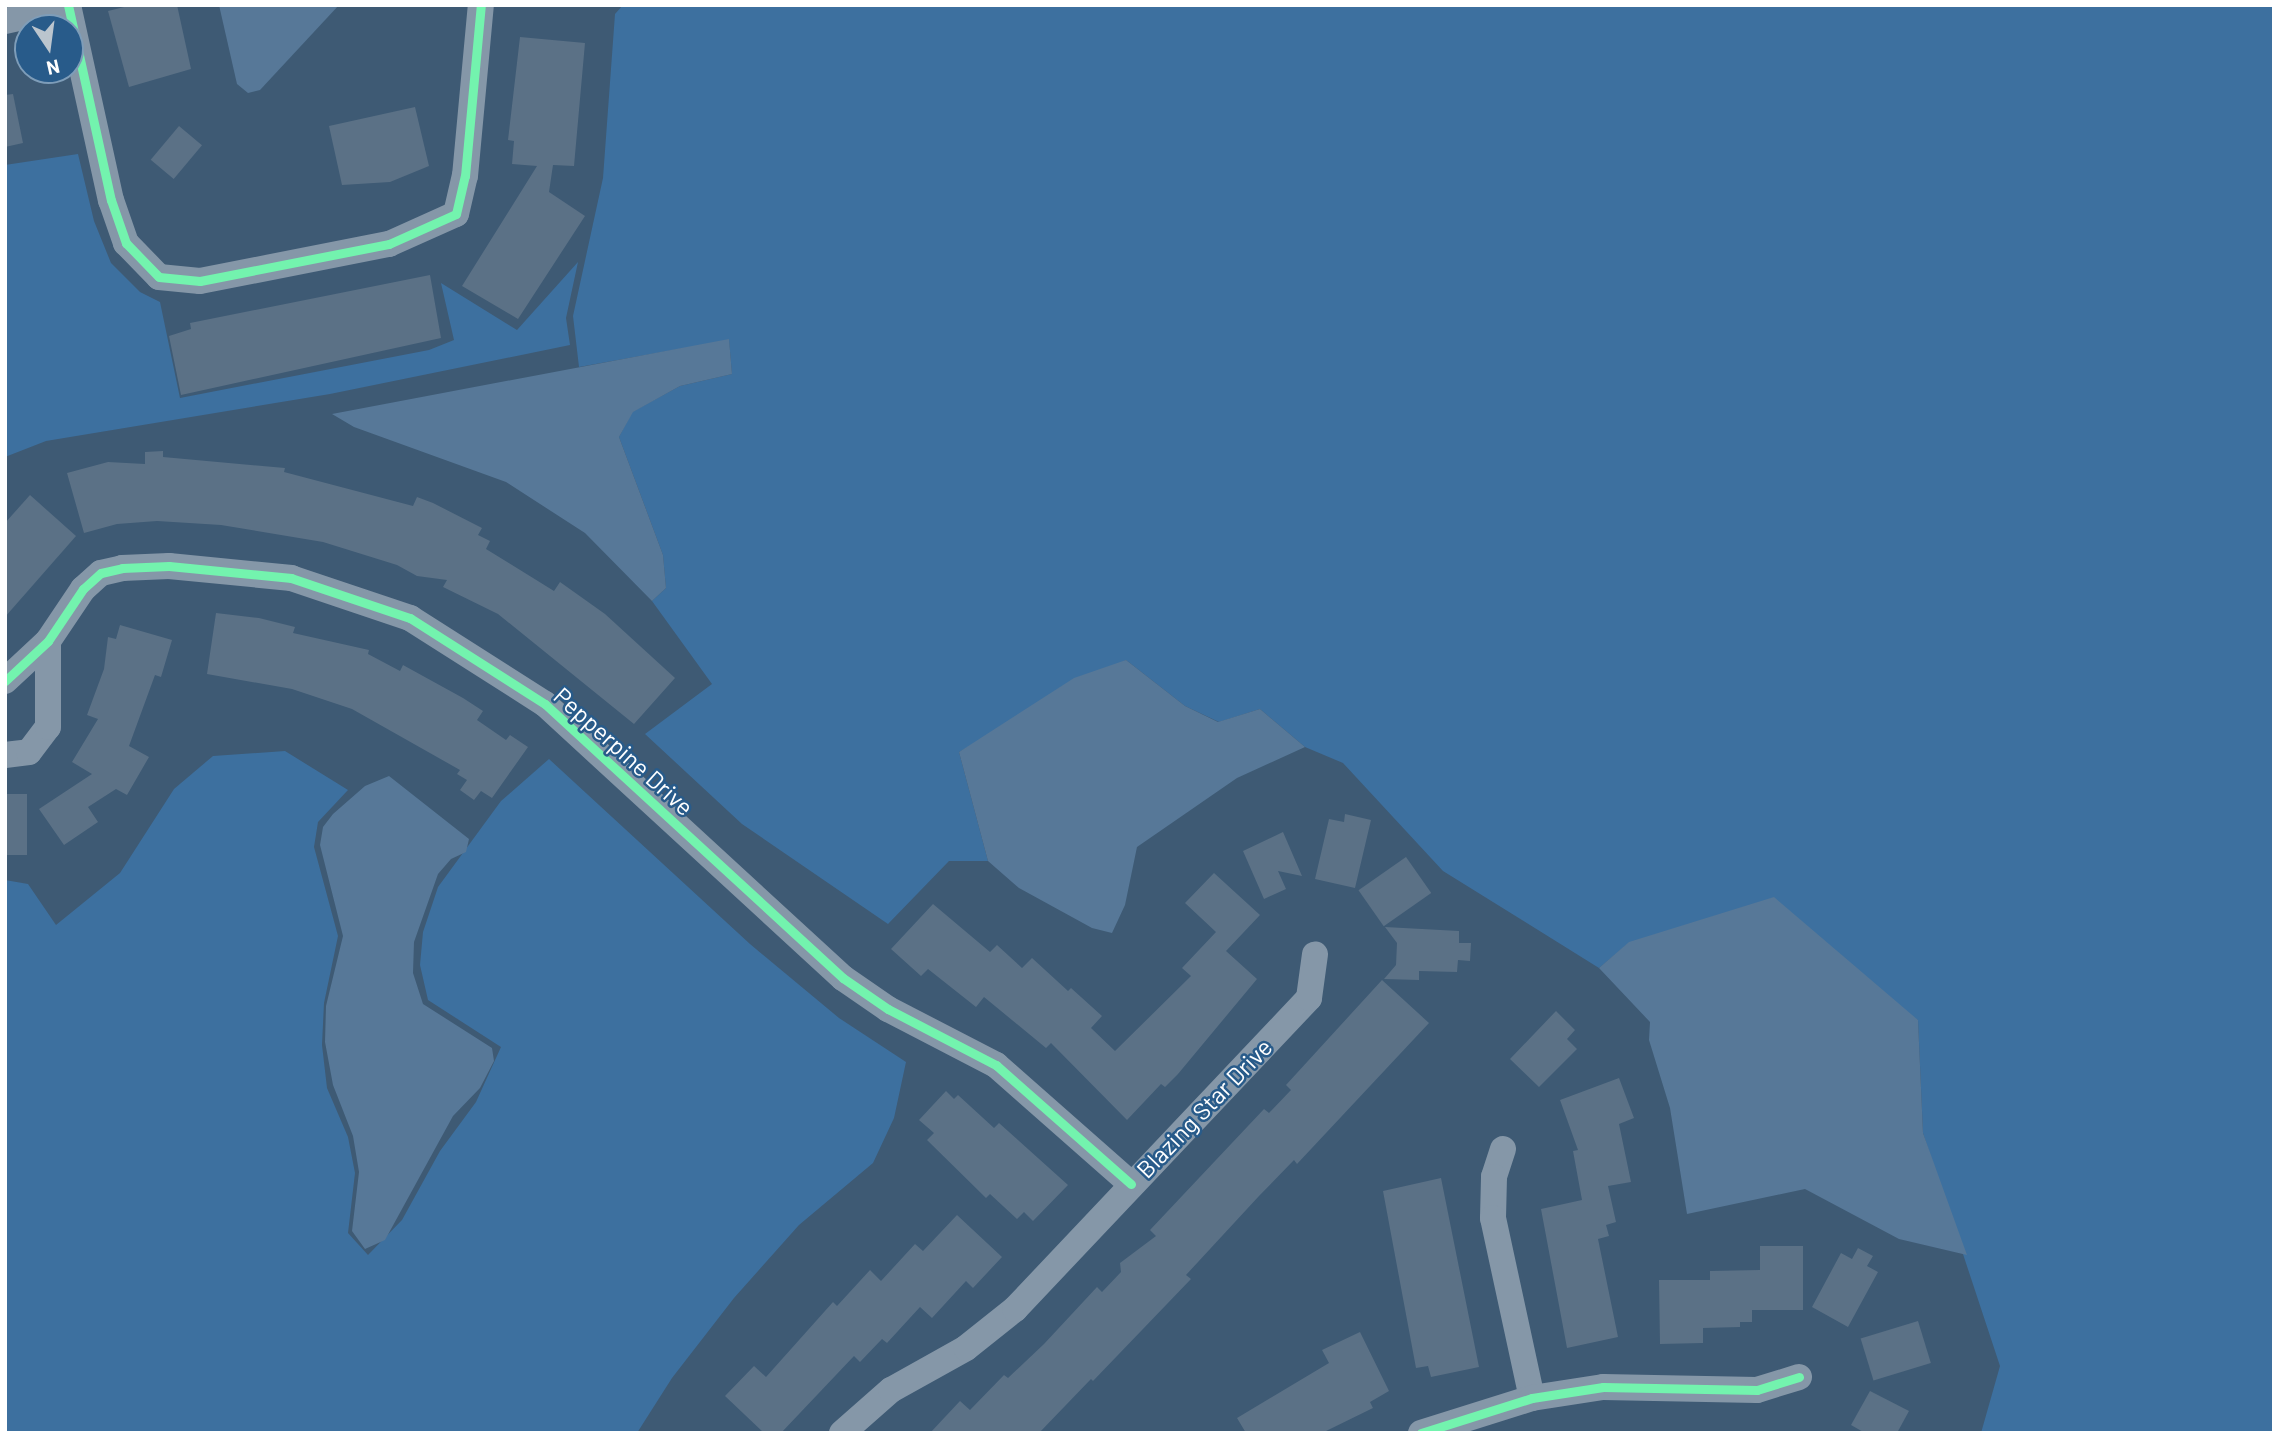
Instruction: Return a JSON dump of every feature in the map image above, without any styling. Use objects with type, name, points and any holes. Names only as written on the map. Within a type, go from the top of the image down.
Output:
[{"type":"street","points":[[5,21],[68,6],[111,200],[126,243],[159,277],[200,281],[389,244],[456,214],[465,176],[481,5]]},
{"type":"street","name":"Pepperpine Drive","points":[[5,681],[48,641],[83,589],[101,573],[122,568],[192,568],[291,578],[410,618],[545,704],[844,978],[888,1009],[996,1065],[1131,1184]]},
{"type":"street","points":[[5,755],[29,752],[48,727],[48,641]]},
{"type":"street","name":"Blazing Star Drive","points":[[842,1433],[891,1390],[966,1348],[1015,1309],[1309,998],[1315,954]]},
{"type":"street","points":[[1503,1149],[1494,1177],[1493,1218],[1532,1398]]},
{"type":"street","points":[[1421,1433],[1532,1398],[1603,1387],[1757,1390],[1799,1377]]},
{"type":"shaded area","points":[[219,5],[339,5],[260,90],[248,93],[237,84]]},
{"type":"shaded area","points":[[623,5],[2274,5],[2274,1433],[1981,1433],[2000,1366],[1923,1133],[1918,1020],[1630,942],[1599,968],[1443,871],[1343,763],[1305,747],[1260,709],[1219,722],[1185,706],[1126,660],[959,752],[988,861],[949,861],[888,924],[742,824],[645,734],[712,684],[652,601],[666,588],[663,555],[619,437],[632,412],[680,386],[732,374],[729,340],[579,367],[573,316],[603,178],[615,14]]},
{"type":"shaded area","points":[[78,154],[94,221],[111,263],[140,292],[160,302],[180,398],[429,350],[454,340],[441,283],[517,330],[578,262],[566,318],[570,345],[330,394],[46,441],[5,457],[5,165]]},
{"type":"shaded area","points":[[729,339],[732,374],[680,386],[633,412],[619,437],[663,555],[666,588],[652,601],[585,533],[506,482],[354,427],[332,414]]},
{"type":"shaded area","points":[[1126,660],[1185,706],[1218,722],[1260,709],[1305,747],[1237,778],[1137,847],[1125,905],[1112,933],[1092,928],[1019,888],[988,861],[959,752],[1074,678]]},
{"type":"shaded area","points":[[285,751],[348,790],[318,822],[314,847],[338,936],[324,1003],[322,1045],[327,1088],[348,1137],[355,1173],[348,1233],[368,1255],[402,1220],[440,1151],[476,1102],[501,1047],[428,1000],[420,965],[423,932],[438,887],[501,801],[549,759],[750,944],[839,1018],[906,1062],[894,1118],[873,1163],[799,1225],[734,1298],[672,1378],[637,1433],[5,1433],[5,880],[28,884],[56,925],[120,873],[174,789],[213,756]]},
{"type":"shaded area","points":[[389,776],[469,839],[466,852],[451,859],[438,874],[414,942],[413,973],[423,1004],[492,1048],[494,1061],[480,1088],[453,1116],[385,1240],[365,1249],[352,1231],[359,1172],[353,1136],[333,1085],[325,1042],[326,1006],[343,936],[320,845],[323,827],[333,814],[365,786]]},
{"type":"shaded area","points":[[1774,897],[1918,1020],[1923,1133],[1967,1255],[1899,1239],[1805,1189],[1687,1214],[1670,1108],[1649,1040],[1650,1022],[1599,968],[1629,942]]},
{"type":"building","points":[[132,5],[177,5],[191,69],[129,87],[108,11]]},
{"type":"building","points":[[520,37],[585,43],[574,166],[553,165],[549,192],[585,216],[518,319],[462,286],[537,166],[512,164],[514,141],[508,140]]},
{"type":"building","points":[[13,94],[23,143],[5,147],[5,95]]},
{"type":"building","points":[[415,107],[429,166],[390,182],[342,185],[329,126]]},
{"type":"building","points":[[179,126],[202,145],[174,179],[151,160]]},
{"type":"building","points":[[430,275],[441,338],[181,395],[169,336],[191,329],[190,323]]},
{"type":"building","points":[[163,451],[163,457],[285,468],[284,472],[413,506],[417,497],[433,503],[482,528],[478,535],[490,541],[486,549],[554,591],[560,582],[605,614],[675,678],[634,724],[498,614],[443,587],[447,580],[417,576],[397,565],[323,542],[221,525],[157,521],[117,524],[84,533],[67,473],[108,462],[145,464],[145,452]]},
{"type":"building","points":[[30,495],[76,536],[5,617],[5,523]]},
{"type":"building","points":[[216,613],[259,618],[295,627],[293,633],[369,650],[368,654],[400,671],[403,665],[463,698],[483,711],[477,720],[506,740],[510,735],[528,747],[492,798],[481,791],[474,800],[460,790],[467,780],[457,774],[460,770],[352,709],[292,689],[207,674]]},
{"type":"building","points":[[120,625],[172,640],[161,677],[155,675],[129,746],[149,757],[127,795],[116,789],[88,807],[98,822],[64,845],[39,809],[92,774],[72,762],[98,719],[87,715],[104,669],[108,637],[116,639]]},
{"type":"building","points":[[5,794],[27,794],[27,855],[5,855]]},
{"type":"building","points":[[1345,814],[1371,820],[1355,888],[1315,879],[1329,819],[1344,822]]},
{"type":"building","points":[[1283,832],[1302,876],[1278,871],[1286,889],[1264,899],[1243,851]]},
{"type":"building","points":[[1406,857],[1431,893],[1384,926],[1358,890]]},
{"type":"building","points":[[1214,873],[1260,915],[1226,951],[1257,979],[1178,1074],[1165,1087],[1161,1084],[1127,1120],[1051,1043],[1046,1048],[984,997],[976,1007],[928,969],[921,976],[891,949],[933,904],[990,952],[997,945],[1022,968],[1032,958],[1068,991],[1071,988],[1102,1016],[1091,1028],[1115,1051],[1191,976],[1182,968],[1216,932],[1185,903]]},
{"type":"building","points":[[1385,927],[1459,931],[1459,943],[1471,943],[1470,961],[1458,960],[1457,972],[1419,971],[1419,980],[1384,979],[1396,965],[1397,943]]},
{"type":"building","points":[[1382,980],[1429,1023],[1297,1164],[1294,1160],[1259,1196],[1186,1275],[1191,1279],[1093,1381],[1091,1379],[1039,1433],[930,1433],[960,1401],[970,1410],[1004,1375],[1008,1378],[1044,1344],[1097,1287],[1102,1292],[1121,1272],[1120,1263],[1156,1236],[1150,1230],[1264,1109],[1269,1113],[1291,1090],[1286,1085]]},
{"type":"building","points":[[1556,1011],[1575,1030],[1567,1039],[1577,1049],[1539,1087],[1510,1059]]},
{"type":"building","points":[[1619,1078],[1634,1118],[1619,1124],[1631,1182],[1608,1186],[1616,1222],[1606,1225],[1609,1236],[1598,1239],[1618,1337],[1567,1348],[1541,1209],[1582,1200],[1573,1151],[1578,1150],[1560,1100]]},
{"type":"building","points":[[946,1091],[954,1099],[958,1095],[994,1128],[999,1123],[1068,1185],[1033,1221],[1024,1212],[1017,1219],[990,1194],[986,1198],[927,1140],[934,1133],[919,1120]]},
{"type":"building","points":[[1441,1178],[1479,1367],[1431,1377],[1428,1366],[1416,1368],[1383,1191]]},
{"type":"building","points":[[957,1215],[1002,1257],[973,1288],[966,1281],[932,1318],[920,1307],[887,1343],[882,1339],[860,1362],[854,1356],[781,1433],[764,1433],[725,1396],[754,1366],[766,1377],[833,1302],[837,1306],[870,1270],[881,1281],[915,1244],[923,1251]]},
{"type":"building","points":[[1760,1246],[1803,1246],[1803,1310],[1752,1310],[1752,1322],[1740,1322],[1740,1327],[1703,1328],[1703,1343],[1660,1344],[1659,1280],[1710,1280],[1710,1271],[1760,1270]]},
{"type":"building","points":[[1858,1248],[1873,1256],[1867,1266],[1878,1272],[1848,1327],[1812,1307],[1841,1253],[1852,1259]]},
{"type":"building","points":[[1918,1321],[1931,1363],[1873,1381],[1861,1339]]},
{"type":"building","points":[[1360,1332],[1389,1391],[1370,1402],[1373,1408],[1322,1433],[1246,1433],[1237,1418],[1329,1363],[1322,1350]]},
{"type":"building","points":[[1870,1391],[1909,1411],[1897,1433],[1865,1433],[1851,1425]]},
{"type":"cycle path","points":[[68,5],[111,200],[126,243],[159,277],[200,281],[389,244],[456,214],[465,176],[481,5]]},
{"type":"cycle path","points":[[5,681],[48,641],[83,589],[101,573],[122,568],[169,566],[291,578],[410,618],[545,704],[843,978],[888,1009],[996,1065],[1131,1184]]},
{"type":"cycle path","points":[[1421,1433],[1532,1398],[1603,1387],[1757,1390],[1799,1377]]}]
